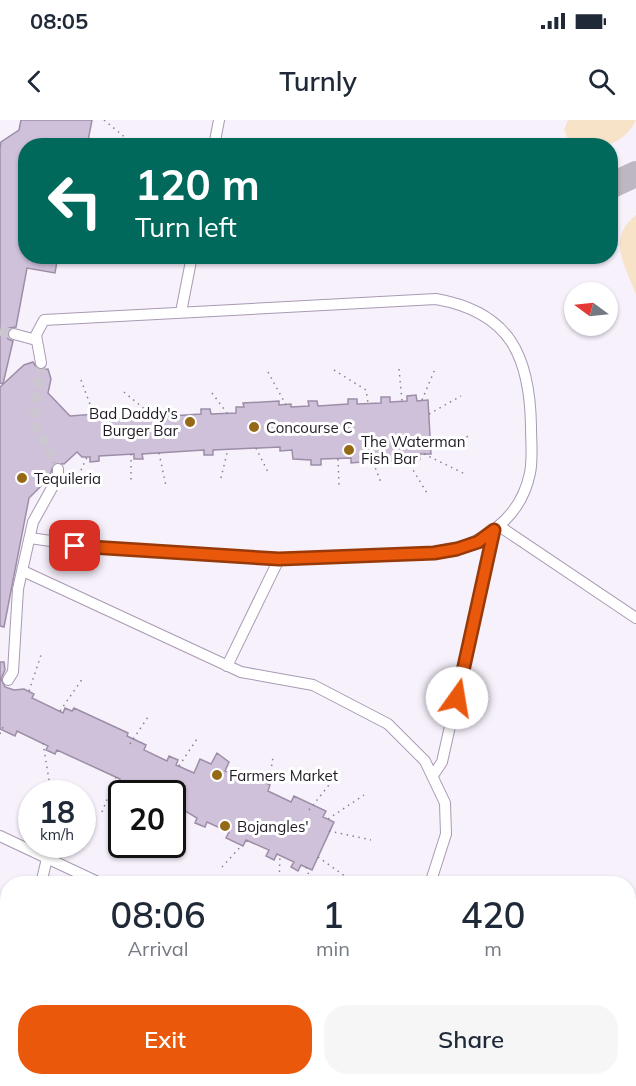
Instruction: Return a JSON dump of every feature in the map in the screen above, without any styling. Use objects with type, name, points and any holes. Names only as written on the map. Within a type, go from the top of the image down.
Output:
[{"type":"lane","points":[[216,138],[219,120]]},
{"type":"lane","points":[[181,312],[190,264]]},
{"type":"lane","points":[[30,538],[99,548],[279,559],[434,553],[478,542],[497,528],[514,508],[530,475],[531,397],[528,378],[512,342],[500,328],[478,311],[458,303],[435,299],[44,320],[38,330],[36,340],[41,363]]},
{"type":"lane","points":[[14,334],[36,340]]},
{"type":"lane","points":[[8,680],[13,672],[15,610],[30,538],[36,514],[58,477],[58,469]]},
{"type":"lane","points":[[497,528],[636,618]]},
{"type":"lane","points":[[434,774],[442,762],[497,528]]},
{"type":"lane","points":[[227,666],[279,559]]},
{"type":"lane","points":[[23,572],[240,672],[313,685],[372,713],[416,748],[434,774],[442,791],[447,818],[442,852],[433,876]]},
{"type":"lane","points":[[0,836],[18,844]]},
{"type":"lane","points":[[43,876],[47,858],[85,876]]},
{"type":"path","points":[[104,120],[125,138]]},
{"type":"path","points":[[399,369],[402,401]]},
{"type":"path","points":[[422,400],[435,369]]},
{"type":"path","points":[[334,370],[366,390],[368,404]]},
{"type":"path","points":[[268,372],[286,405]]},
{"type":"path","points":[[81,380],[94,415]]},
{"type":"path","points":[[124,392],[154,417]]},
{"type":"path","points":[[212,393],[226,413]]},
{"type":"path","points":[[429,414],[461,396]]},
{"type":"path","points":[[431,443],[471,436]]},
{"type":"path","points":[[256,448],[269,474]]},
{"type":"path","points":[[221,478],[228,449]]},
{"type":"path","points":[[159,453],[166,486]]},
{"type":"path","points":[[131,454],[131,483]]},
{"type":"path","points":[[424,454],[465,474]]},
{"type":"path","points":[[404,455],[426,493]]},
{"type":"path","points":[[76,481],[87,457]]},
{"type":"path","points":[[371,457],[382,485]]},
{"type":"path","points":[[338,459],[339,485]]},
{"type":"path","points":[[29,691],[40,655]]},
{"type":"path","points":[[60,711],[83,678]]},
{"type":"path","points":[[130,744],[148,717]]},
{"type":"path","points":[[0,734],[4,725]]},
{"type":"path","points":[[179,766],[197,739]]},
{"type":"path","points":[[43,743],[49,780]]},
{"type":"path","points":[[269,784],[273,757]]},
{"type":"path","points":[[102,812],[116,777]]},
{"type":"path","points":[[309,810],[329,785]]},
{"type":"path","points":[[328,819],[364,795]]},
{"type":"path","points":[[329,831],[371,840]]},
{"type":"path","points":[[222,867],[242,845]]},
{"type":"path","points":[[279,876],[280,855]]},
{"type":"path","points":[[318,857],[345,876]]},
{"type":"path","points":[[306,867],[309,876]]},
{"type":"shaded area","points":[[568,120],[636,120],[630,130],[618,140],[618,138],[568,138],[564,130]]},
{"type":"shaded area","points":[[636,215],[636,295],[623,262],[620,243],[627,224]]},
{"type":"building","points":[[21,120],[92,120],[89,138],[18,138],[18,264],[57,264],[55,273],[27,268],[16,327],[9,328],[7,333],[8,339],[13,341],[3,384],[0,383],[0,149],[1,142],[19,130]]},
{"type":"building","name":"Concourse C","points":[[33,362],[38,370],[48,369],[51,379],[48,393],[70,416],[96,414],[97,420],[131,418],[131,413],[140,412],[140,418],[201,414],[201,409],[210,409],[211,414],[236,413],[236,407],[244,407],[243,403],[279,401],[279,405],[291,404],[291,407],[309,406],[308,401],[317,401],[318,406],[348,404],[348,399],[357,399],[357,404],[381,403],[381,397],[390,397],[390,402],[407,401],[407,396],[416,395],[417,401],[428,400],[431,454],[420,454],[420,459],[410,459],[410,455],[393,456],[394,461],[384,461],[384,456],[360,457],[361,462],[351,463],[351,458],[321,459],[321,465],[311,465],[311,460],[293,459],[292,450],[280,451],[280,447],[213,450],[213,455],[204,455],[204,450],[142,454],[143,459],[134,459],[134,454],[99,456],[99,461],[90,462],[90,457],[82,457],[77,452],[64,464],[54,463],[49,478],[29,498],[4,627],[0,626],[0,387],[24,365]]},
{"type":"building","points":[[0,662],[4,662],[5,670],[1,679],[5,687],[14,690],[24,689],[34,694],[32,698],[63,713],[65,708],[72,711],[74,708],[128,733],[127,736],[146,745],[144,750],[167,761],[169,756],[178,760],[176,765],[194,773],[200,759],[211,764],[217,753],[229,762],[225,771],[251,783],[254,777],[270,785],[268,791],[291,802],[294,796],[326,811],[323,817],[334,822],[312,870],[301,865],[298,871],[291,867],[294,862],[277,854],[274,860],[266,856],[269,850],[246,840],[243,846],[226,838],[229,832],[207,822],[205,827],[195,823],[197,818],[186,811],[186,780],[120,780],[57,750],[55,754],[46,750],[48,746],[17,731],[15,736],[0,729]]},
{"type":"taxiway","points":[[618,182],[636,174]]},
{"type":"tunnel","points":[[0,331],[14,334]]},
{"type":"tunnel","points":[[41,363],[34,422],[58,469]]},
{"type":"place","name":"Bad Daddy's Burger Bar","points":[[190,422]]},
{"type":"place","name":"Concourse C","points":[[254,427]]},
{"type":"place","name":"The Waterman Fish Bar","points":[[349,450]]},
{"type":"place","name":"Tequileria","points":[[22,478]]},
{"type":"place","name":"Farmers Market","points":[[217,775]]},
{"type":"place","name":"Bojangles'","points":[[225,826]]},
{"type":"route","points":[[75,546],[279,559],[314,558],[434,553],[478,542],[494,530],[457,698]]}]
